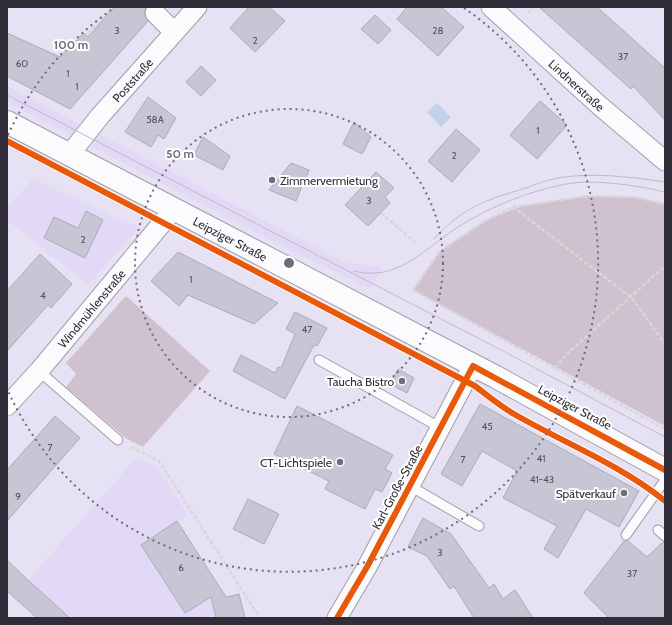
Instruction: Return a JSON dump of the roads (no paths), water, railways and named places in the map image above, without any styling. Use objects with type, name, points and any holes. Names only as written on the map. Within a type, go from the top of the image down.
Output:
[{"type":"main road","name":"Leipziger Straße","points":[[7,122],[473,366],[665,470]]},
{"type":"street","name":"Poststraße","points":[[70,154],[100,116],[196,7]]},
{"type":"street","name":"Lindnerstraße","points":[[491,7],[600,106],[665,161]]},
{"type":"street","points":[[155,13],[174,32]]},
{"type":"street","name":"Windmühlenstraße","points":[[7,406],[40,370],[173,210]]},
{"type":"street","name":"Karl-Große-Straße","points":[[338,618],[473,366]]},
{"type":"lane","points":[[320,360],[441,428]]},
{"type":"lane","points":[[40,370],[118,440]]},
{"type":"lane","points":[[626,534],[665,480]]},
{"type":"lane","points":[[410,486],[480,526]]},
{"type":"water","points":[[437,103],[451,117],[441,127],[427,112]]},
{"type":"tram line","points":[[7,95],[505,352],[665,437]]},
{"type":"tram line","points":[[434,239],[455,219],[476,206],[558,178],[598,175],[665,182]]},
{"type":"tram line","points":[[353,271],[369,273],[383,272],[396,268],[420,255],[455,229],[479,215],[512,200],[544,189],[567,184],[596,182],[626,185],[665,192]]},
{"type":"place","name":"Zimmervermietung","points":[[272,180]]},
{"type":"place","name":"Taucha Bistro","points":[[402,381]]},
{"type":"place","name":"CT-Lichtspiele","points":[[340,462]]},
{"type":"place","name":"Spätverkauf","points":[[624,493]]}]
